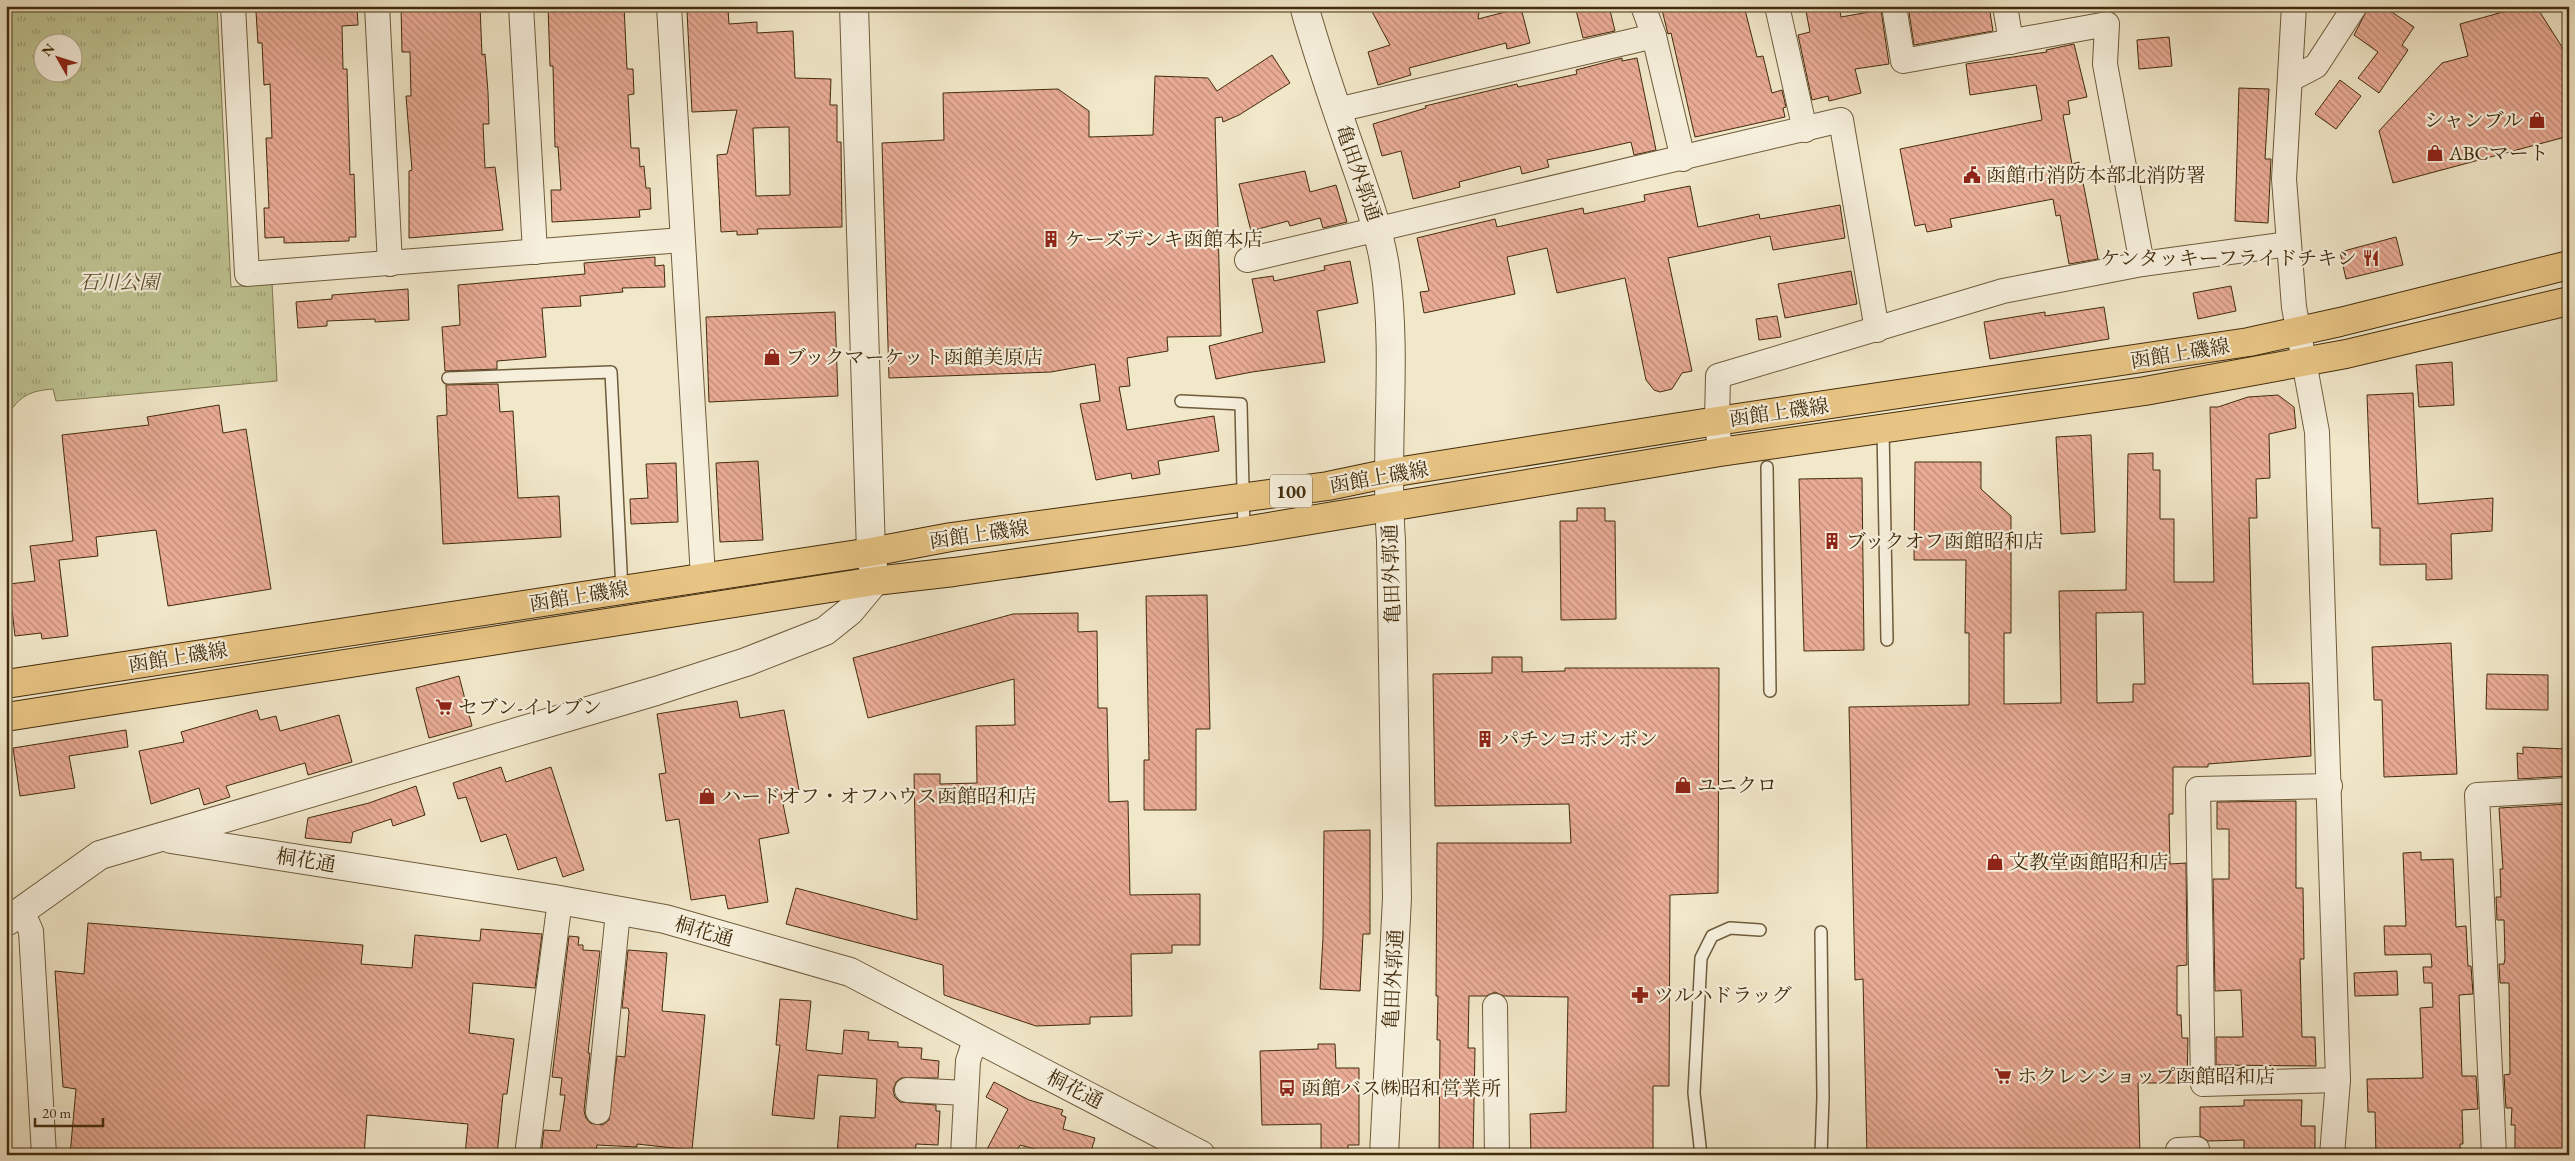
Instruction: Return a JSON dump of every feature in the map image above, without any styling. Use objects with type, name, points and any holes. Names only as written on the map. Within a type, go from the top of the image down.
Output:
[{"type":"main road","name":"函館上磯線","points":[[6,684],[871,552],[951,538],[1328,486],[1390,473],[1717,421],[2249,342],[2300,332],[2569,265]]},
{"type":"main road","name":"函館上磯線","points":[[6,717],[875,581],[1244,531],[1720,452],[2144,391],[2306,362],[2565,306]]},
{"type":"street","points":[[233,6],[246,274],[682,240]]},
{"type":"street","points":[[377,6],[390,264]]},
{"type":"street","points":[[521,6],[535,252]]},
{"type":"street","points":[[670,6],[682,240],[703,577]]},
{"type":"street","points":[[44,1155],[31,931],[14,917],[100,855],[165,838],[656,692],[746,662],[824,631],[850,611],[875,581],[871,552],[854,6]]},
{"type":"street","name":"亀田外郭通","points":[[1304,6],[1378,229],[1390,304],[1390,473],[1388,506],[1391,540],[1396,898],[1384,1155]]},
{"type":"street","points":[[1643,6],[1654,36],[1683,159]]},
{"type":"street","points":[[1777,6],[1805,130]]},
{"type":"street","points":[[1894,6],[1903,61],[2107,24],[2105,64],[2142,264]]},
{"type":"street","points":[[2005,6],[2011,42]]},
{"type":"street","points":[[2294,6],[2284,178],[2294,307],[2306,362],[2317,432],[2330,786],[2338,1080],[2332,1155]]},
{"type":"street","points":[[2291,79],[2316,66],[2355,6]]},
{"type":"street","points":[[1337,110],[1654,36]]},
{"type":"street","points":[[1247,260],[1683,159],[1841,120],[1876,330]]},
{"type":"street","points":[[1720,452],[1717,421],[1718,376],[2003,291],[2142,264],[2289,244]]},
{"type":"street","points":[[2330,786],[2198,789],[2204,1084],[2338,1080]]},
{"type":"street","points":[[2494,1155],[2477,795],[2569,790]]},
{"type":"street","name":"桐花通","points":[[165,838],[560,900],[665,920],[850,972],[1201,1155]]},
{"type":"street","points":[[527,1155],[560,900]]},
{"type":"street","points":[[598,1112],[618,912]]},
{"type":"street","points":[[1495,1006],[1497,1155]]},
{"type":"street","points":[[963,1155],[968,1061],[976,1037]]},
{"type":"street","points":[[907,1090],[966,1093]]},
{"type":"lane","points":[[448,378],[611,372],[622,590]]},
{"type":"lane","points":[[1181,401],[1241,404],[1244,531]]},
{"type":"lane","points":[[1883,429],[1887,640]]},
{"type":"lane","points":[[1766,468],[1770,690]]},
{"type":"lane","points":[[1701,1155],[1694,1093],[1701,958],[1712,936],[1730,928],[1760,930]]},
{"type":"lane","points":[[1820,932],[1823,1097],[1821,1155]]},
{"type":"green space","name":"石川公園","points":[[6,6],[217,6],[231,287],[272,283],[277,381],[56,401],[53,389],[31,393],[16,404],[6,416]]},
{"type":"building","points":[[261,6],[357,6],[358,25],[342,26],[343,69],[347,69],[350,175],[354,174],[356,237],[349,237],[349,241],[284,243],[284,237],[265,238],[264,208],[269,208],[266,138],[272,138],[270,84],[264,85],[262,43],[258,43],[256,12],[261,11]]},
{"type":"building","points":[[401,6],[480,6],[482,55],[485,54],[489,124],[483,124],[485,168],[495,167],[503,230],[409,238],[409,171],[412,170],[406,96],[411,96],[410,52],[402,52]]},
{"type":"building","points":[[548,6],[624,6],[627,69],[633,69],[634,94],[628,95],[631,148],[639,148],[640,167],[644,166],[646,188],[650,188],[651,209],[639,210],[640,217],[552,222],[551,190],[561,190],[558,147],[555,147],[553,66],[550,66]]},
{"type":"building","points":[[1369,6],[1480,6],[1478,19],[1521,8],[1530,43],[1507,49],[1506,43],[1409,68],[1411,75],[1378,85],[1368,52],[1390,45]]},
{"type":"building","points":[[1575,6],[1609,6],[1615,31],[1583,38]]},
{"type":"building","points":[[1661,6],[1744,6],[1757,57],[1763,56],[1772,93],[1782,90],[1786,107],[1783,108],[1785,117],[1695,137],[1671,33],[1668,34]]},
{"type":"building","points":[[1805,6],[1839,6],[1841,17],[1881,10],[1889,64],[1855,69],[1861,93],[1829,101],[1828,96],[1812,100],[1798,35],[1810,32]]},
{"type":"building","points":[[1908,6],[1989,6],[1993,31],[1914,45]]},
{"type":"building","points":[[2369,6],[2383,6],[2414,27],[2402,45],[2408,50],[2379,93],[2358,78],[2378,52],[2354,35]]},
{"type":"building","points":[[2524,6],[2536,6],[2569,58],[2569,136],[2393,183],[2379,131],[2442,63],[2468,56],[2460,24]]},
{"type":"building","points":[[728,9],[729,24],[757,22],[757,33],[793,31],[795,78],[831,79],[830,105],[837,105],[837,142],[841,142],[842,227],[757,229],[758,234],[737,235],[737,231],[721,232],[717,155],[727,154],[737,110],[692,112],[687,11]],"holes":[[[789,127],[790,195],[756,196],[753,128]]]},
{"type":"building","points":[[2169,37],[2172,66],[2139,69],[2137,40]]},
{"type":"building","points":[[2074,44],[2087,97],[2068,101],[2070,114],[2063,115],[2072,164],[2079,162],[2098,259],[2069,264],[2060,215],[2056,216],[2053,199],[1950,219],[1952,227],[1927,232],[1925,224],[1915,226],[1900,149],[2042,120],[2036,85],[1970,95],[1966,64],[2047,52],[2046,50]]},
{"type":"building","name":"ケーズデンキ函館本店","points":[[1272,55],[1290,83],[1239,115],[1223,122],[1222,117],[1215,118],[1221,336],[1167,337],[1168,351],[1127,358],[1130,386],[1119,387],[1127,430],[1214,416],[1219,451],[1158,461],[1160,474],[1132,479],[1131,473],[1096,480],[1080,404],[1100,401],[1095,364],[1051,372],[889,378],[882,143],[944,140],[943,93],[1058,89],[1089,111],[1089,137],[1153,135],[1155,76],[1208,78],[1217,91]]},
{"type":"building","points":[[1622,58],[1622,61],[1637,58],[1656,150],[1634,155],[1631,142],[1547,160],[1549,167],[1522,174],[1520,166],[1459,182],[1460,187],[1413,199],[1401,151],[1382,156],[1373,124],[1426,108],[1425,106],[1517,84],[1518,87],[1577,74],[1576,70]]},
{"type":"building","points":[[2340,80],[2361,96],[2336,129],[2315,114]]},
{"type":"building","points":[[2239,88],[2269,89],[2265,159],[2271,159],[2268,223],[2235,221]]},
{"type":"building","points":[[1305,171],[1310,192],[1336,185],[1347,222],[1323,228],[1320,218],[1290,226],[1288,221],[1251,231],[1239,184]]},
{"type":"building","points":[[1690,186],[1698,227],[1759,214],[1760,219],[1840,205],[1845,238],[1773,250],[1770,236],[1668,258],[1692,371],[1682,373],[1672,389],[1660,392],[1654,390],[1646,380],[1625,278],[1557,293],[1547,248],[1507,257],[1515,294],[1424,313],[1420,292],[1429,291],[1417,238],[1495,219],[1497,227],[1583,208],[1584,214],[1645,201],[1644,195]]},
{"type":"building","name":"ケンタッキーフライドチキン","points":[[2396,237],[2403,265],[2346,279],[2340,252]]},
{"type":"building","points":[[655,257],[655,266],[664,265],[665,287],[622,288],[623,292],[580,296],[581,306],[542,308],[546,357],[497,361],[497,369],[445,371],[442,327],[460,325],[458,285],[585,274],[584,263]]},
{"type":"building","points":[[1350,261],[1358,303],[1317,311],[1325,362],[1216,379],[1209,346],[1263,332],[1252,279],[1273,276],[1274,281],[1325,270],[1324,266]]},
{"type":"building","points":[[1851,271],[1857,304],[1785,318],[1778,284]]},
{"type":"building","points":[[2231,286],[2236,311],[2198,319],[2193,293]]},
{"type":"building","points":[[408,289],[409,320],[375,322],[375,319],[327,321],[327,326],[298,328],[296,302],[332,299],[332,295]]},
{"type":"building","points":[[2104,307],[2109,339],[1990,359],[1984,322],[2045,312],[2045,316]]},
{"type":"building","name":"ブックマーケット函館美原店","points":[[835,312],[838,396],[709,402],[706,317]]},
{"type":"building","points":[[1777,316],[1781,337],[1759,340],[1756,319]]},
{"type":"building","points":[[2452,362],[2454,405],[2419,407],[2416,365]]},
{"type":"building","points":[[498,384],[500,412],[513,411],[518,498],[559,496],[561,537],[443,544],[437,416],[447,415],[446,385]]},
{"type":"building","points":[[2413,393],[2418,504],[2493,498],[2492,531],[2451,534],[2452,579],[2426,580],[2426,564],[2380,565],[2380,528],[2372,528],[2367,395]]},
{"type":"building","points":[[2278,395],[2294,407],[2296,428],[2269,434],[2270,478],[2256,479],[2257,518],[2249,518],[2253,684],[2309,683],[2311,756],[2208,764],[2208,767],[2173,767],[2173,814],[2169,814],[2170,864],[2186,863],[2187,965],[2177,966],[2177,1015],[2181,1015],[2182,1038],[2188,1038],[2187,1083],[2138,1083],[2140,1155],[1867,1155],[1863,979],[1855,980],[1849,707],[1969,705],[1969,633],[1965,633],[1966,560],[1914,560],[1915,462],[1981,462],[1981,489],[2011,516],[2011,633],[2004,633],[2004,704],[2061,703],[2059,591],[2126,590],[2128,454],[2153,453],[2153,470],[2160,470],[2160,519],[2174,519],[2174,582],[2214,582],[2210,407],[2218,407],[2248,397]],"holes":[[[2143,612],[2145,684],[2133,684],[2133,702],[2097,703],[2096,613]]]},
{"type":"building","points":[[219,405],[223,433],[246,429],[271,589],[168,606],[156,530],[96,537],[98,556],[59,560],[68,636],[42,639],[41,633],[15,636],[9,584],[35,581],[30,546],[73,541],[62,435],[149,425],[147,417]]},
{"type":"building","points":[[2091,435],[2095,532],[2061,534],[2056,437]]},
{"type":"building","points":[[758,461],[763,540],[720,542],[716,463]]},
{"type":"building","points":[[676,463],[678,522],[631,524],[630,499],[648,498],[646,464]]},
{"type":"building","name":"ブックオフ函館昭和店","points":[[1862,478],[1864,650],[1804,651],[1799,479]]},
{"type":"building","points":[[1577,508],[1605,508],[1605,521],[1615,521],[1616,619],[1561,620],[1560,521],[1577,521]]},
{"type":"building","points":[[1207,595],[1210,729],[1196,729],[1196,810],[1144,810],[1144,760],[1149,760],[1146,596]]},
{"type":"building","points":[[1078,613],[1078,632],[1097,631],[1098,708],[1107,708],[1109,802],[1128,801],[1130,895],[1200,894],[1200,945],[1172,945],[1172,953],[1131,954],[1132,1016],[1090,1017],[1090,1024],[1036,1026],[944,995],[943,965],[786,924],[796,888],[917,920],[914,774],[940,774],[940,784],[977,783],[976,726],[1015,725],[1014,679],[868,718],[853,658],[1013,614]]},
{"type":"building","points":[[2451,643],[2457,774],[2384,777],[2382,700],[2374,700],[2372,647]]},
{"type":"building","points":[[1492,657],[1522,657],[1522,672],[1565,671],[1565,668],[1719,668],[1718,893],[1670,895],[1669,1086],[1653,1086],[1653,1155],[1531,1155],[1530,1114],[1566,1112],[1568,997],[1504,996],[1495,992],[1486,996],[1469,996],[1468,1048],[1475,1048],[1473,1155],[1439,1155],[1440,1040],[1437,1040],[1438,996],[1436,996],[1437,843],[1571,843],[1569,804],[1435,806],[1433,674],[1492,673]]},
{"type":"building","points":[[2487,674],[2548,675],[2548,710],[2486,709]]},
{"type":"building","name":"セブン-イレブン","points":[[459,676],[472,726],[429,738],[416,688]]},
{"type":"building","name":"ハードオフ・オフハウス函館昭和店","points":[[737,701],[740,718],[784,710],[799,790],[781,794],[789,833],[759,839],[768,902],[728,909],[725,895],[691,900],[679,819],[666,821],[659,774],[666,773],[657,714]]},
{"type":"building","points":[[257,710],[260,720],[276,716],[280,731],[339,715],[352,762],[308,775],[305,763],[226,786],[230,797],[204,805],[199,788],[151,804],[139,751],[184,742],[181,732]]},
{"type":"building","points":[[126,730],[128,747],[69,756],[75,788],[20,796],[13,748]]},
{"type":"building","points":[[2523,747],[2565,749],[2565,754],[2569,754],[2569,776],[2518,779],[2517,753],[2523,754]]},
{"type":"building","points":[[501,767],[506,782],[551,767],[584,870],[563,877],[556,857],[518,870],[506,834],[481,842],[466,797],[458,799],[453,783]]},
{"type":"building","points":[[416,786],[425,815],[393,826],[391,819],[353,832],[351,843],[305,838],[308,818],[369,803]]},
{"type":"building","points":[[2296,801],[2296,888],[2303,888],[2304,959],[2300,959],[2302,1037],[2315,1037],[2316,1066],[2216,1065],[2216,1037],[2243,1037],[2241,990],[2215,991],[2213,879],[2229,879],[2229,829],[2217,829],[2217,802]]},
{"type":"building","points":[[2569,804],[2569,831],[2566,831],[2569,866],[2569,940],[2567,940],[2569,1155],[2515,1155],[2515,1125],[2511,1125],[2512,1108],[2506,1108],[2504,1075],[2510,1074],[2509,983],[2500,983],[2499,964],[2504,964],[2505,958],[2504,920],[2497,920],[2496,897],[2501,897],[2500,869],[2503,869],[2499,808]]},
{"type":"building","points":[[1370,830],[1370,934],[1363,934],[1360,991],[1320,989],[1323,938],[1324,831]]},
{"type":"building","points":[[2421,852],[2421,860],[2453,859],[2456,927],[2466,926],[2468,966],[2471,966],[2473,994],[2459,995],[2462,1076],[2476,1076],[2478,1109],[2462,1110],[2463,1144],[2460,1144],[2460,1155],[2376,1155],[2375,1112],[2368,1112],[2367,1079],[2423,1078],[2420,1008],[2433,1007],[2432,983],[2424,983],[2423,967],[2432,967],[2431,954],[2385,955],[2384,926],[2406,926],[2403,853]]},
{"type":"building","points":[[88,923],[363,945],[361,964],[412,968],[415,935],[480,941],[481,929],[542,934],[535,988],[473,983],[469,1033],[514,1039],[507,1094],[503,1094],[497,1155],[465,1155],[468,1124],[367,1115],[364,1155],[70,1155],[76,1089],[63,1087],[55,971],[84,974]]},
{"type":"building","points":[[569,936],[579,937],[578,945],[583,945],[583,950],[600,951],[588,1053],[590,1053],[584,1111],[590,1123],[603,1125],[609,1120],[617,1056],[625,1057],[629,1012],[628,1008],[622,1008],[628,950],[667,953],[662,1011],[705,1015],[692,1150],[637,1144],[637,1147],[597,1145],[596,1150],[589,1150],[589,1155],[541,1155],[544,1130],[560,1131],[565,1095],[560,1095],[562,1078],[552,1077]]},
{"type":"building","points":[[2397,971],[2398,995],[2355,996],[2354,973]]},
{"type":"building","points":[[780,999],[811,1001],[806,1050],[842,1054],[844,1030],[869,1032],[868,1040],[898,1042],[898,1047],[922,1048],[921,1059],[939,1061],[938,1078],[901,1078],[896,1082],[893,1090],[895,1097],[900,1102],[936,1105],[936,1111],[940,1111],[938,1145],[916,1144],[915,1155],[837,1155],[840,1116],[875,1118],[877,1079],[818,1075],[814,1119],[772,1115],[780,1045],[776,1045]]},
{"type":"building","points":[[1318,1044],[1335,1044],[1336,1068],[1359,1068],[1359,1145],[1348,1145],[1348,1155],[1321,1155],[1321,1124],[1262,1125],[1260,1051],[1318,1049]]},
{"type":"building","points":[[994,1082],[1029,1100],[1063,1110],[1061,1115],[1066,1117],[1063,1129],[1095,1138],[1090,1155],[1056,1155],[1020,1145],[1015,1155],[984,1155],[1008,1109],[986,1097]]},
{"type":"building","points":[[2244,1100],[2302,1100],[2301,1126],[2315,1126],[2315,1151],[2244,1151],[2244,1140],[2208,1141],[2200,1136],[2200,1107],[2244,1106]]},
{"type":"place","name":"シャンブル","points":[[2537,120]]},
{"type":"place","name":"ABCマート","points":[[2435,153]]},
{"type":"place","name":"函館市消防本部北消防署","points":[[1972,175]]},
{"type":"place","name":"ケーズデンキ函館本店","points":[[1051,239]]},
{"type":"place","name":"ケンタッキーフライドチキン","points":[[2371,258]]},
{"type":"place","name":"ブックマーケット函館美原店","points":[[772,357]]},
{"type":"place","name":"ブックオフ函館昭和店","points":[[1832,541]]},
{"type":"place","name":"セブン-イレブン","points":[[444,707]]},
{"type":"place","name":"パチンコボンボン","points":[[1485,739]]},
{"type":"place","name":"ユニクロ","points":[[1683,785]]},
{"type":"place","name":"ハードオフ・オフハウス函館昭和店","points":[[707,796]]},
{"type":"place","name":"文教堂函館昭和店","points":[[1995,862]]},
{"type":"place","name":"ツルハドラッグ","points":[[1640,995]]},
{"type":"place","name":"ホクレンショップ函館昭和店","points":[[2003,1076]]},
{"type":"place","name":"函館バス㈱昭和営業所","points":[[1287,1088]]}]
